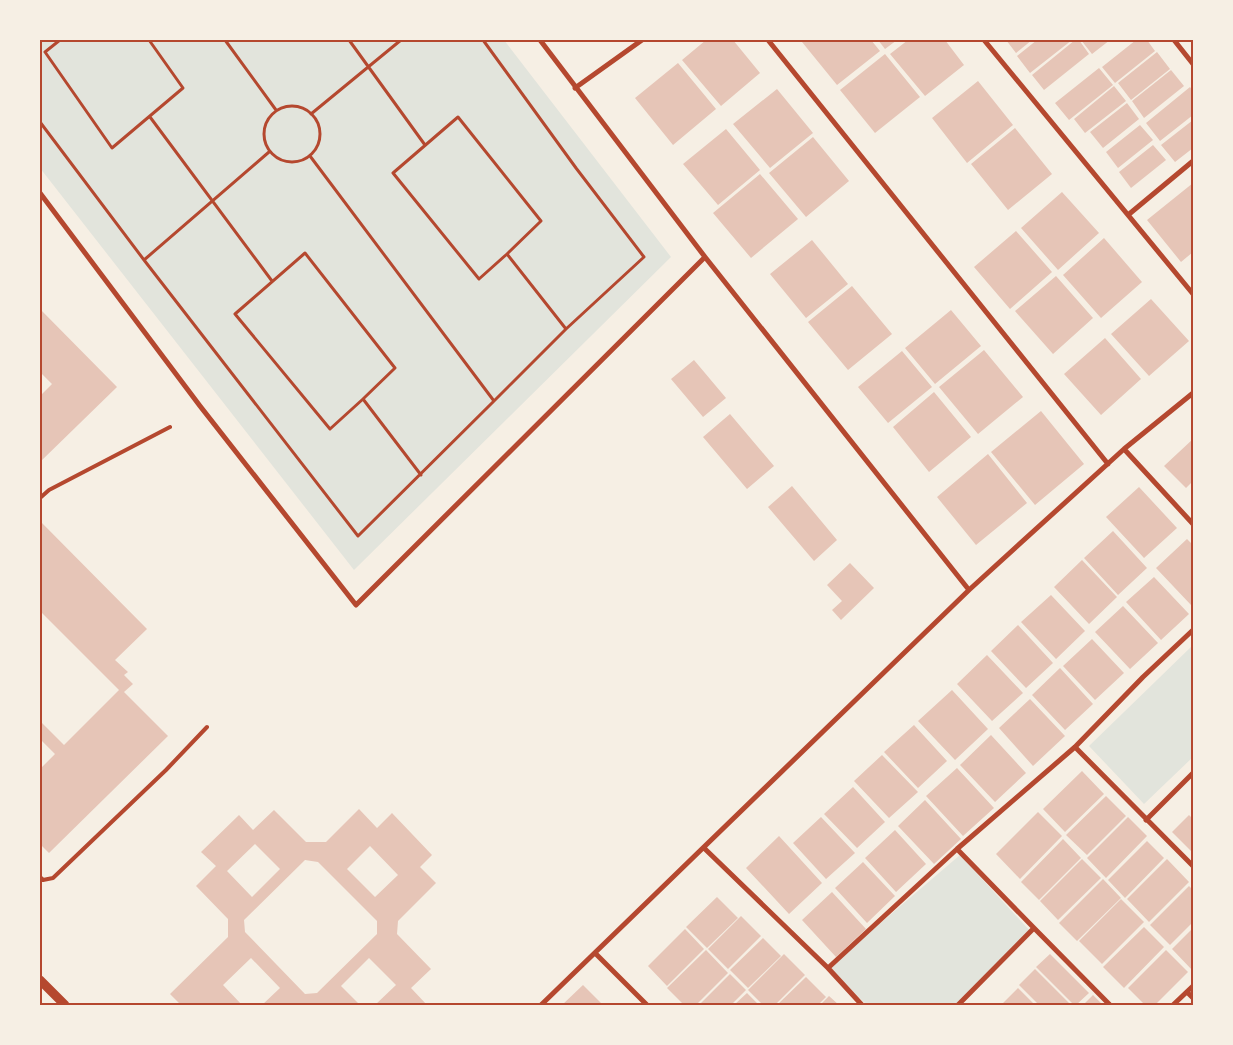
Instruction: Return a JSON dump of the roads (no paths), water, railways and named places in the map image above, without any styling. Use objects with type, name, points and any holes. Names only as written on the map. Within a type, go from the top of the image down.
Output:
[{"type":"street","points":[[540,40],[705,257],[969,590]]},
{"type":"street","points":[[575,88],[642,40]]},
{"type":"street","points":[[768,40],[1108,464]]},
{"type":"street","points":[[984,40],[1193,294]]},
{"type":"street","points":[[1174,40],[1193,64]]},
{"type":"street","points":[[1128,215],[1193,161]]},
{"type":"street","points":[[40,193],[200,406],[356,605],[705,257]]},
{"type":"street","points":[[541,1005],[969,590],[1124,449],[1193,392]]},
{"type":"street","points":[[1124,449],[1193,524]]},
{"type":"street","points":[[828,968],[957,849],[1075,747],[1143,677],[1193,630]]},
{"type":"street","points":[[1075,747],[1193,866]]},
{"type":"street","points":[[1146,820],[1193,773]]},
{"type":"street","points":[[704,848],[828,968],[862,1005]]},
{"type":"street","points":[[957,849],[1110,1005]]},
{"type":"street","points":[[958,1005],[1034,928]]},
{"type":"street","points":[[595,953],[647,1005]]},
{"type":"street","points":[[40,980],[65,1005]]},
{"type":"street","points":[[1173,1005],[1193,986]]},
{"type":"street","points":[[1187,992],[1193,998]]},
{"type":"lane","points":[[40,498],[49,490],[170,427]]},
{"type":"lane","points":[[40,877],[43,880],[53,878],[166,770],[207,727]]}]
